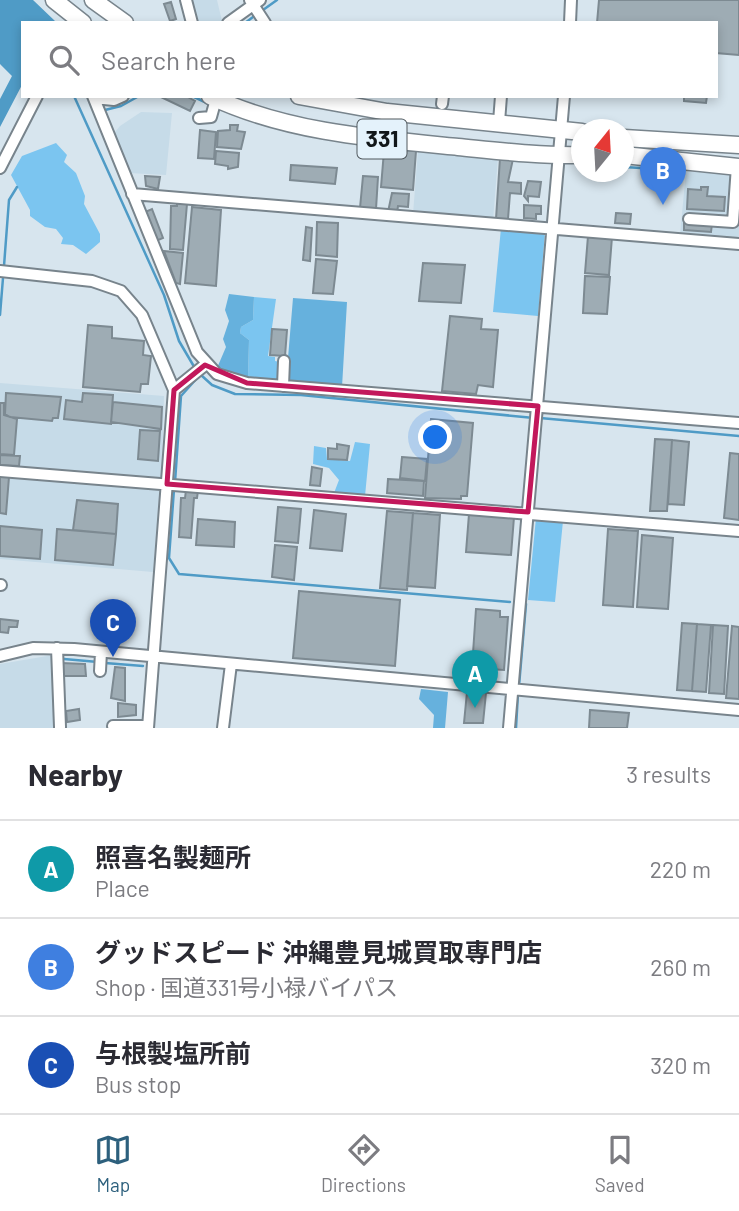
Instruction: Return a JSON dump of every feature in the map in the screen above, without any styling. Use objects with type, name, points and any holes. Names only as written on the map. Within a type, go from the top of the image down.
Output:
[{"type":"highway","points":[[54,0],[81,21]]},
{"type":"highway","points":[[96,1],[122,21]]},
{"type":"highway","name":"331","points":[[215,98],[242,114],[275,124],[374,143],[571,155]]},
{"type":"highway","name":"331","points":[[319,98],[571,130]]},
{"type":"highway","points":[[634,139],[739,145]]},
{"type":"highway","points":[[634,158],[664,166],[738,166]]},
{"type":"street","points":[[186,0],[191,21]]},
{"type":"street","points":[[570,21],[571,0]]},
{"type":"street","points":[[85,21],[96,1]]},
{"type":"street","points":[[232,21],[257,9]]},
{"type":"street","points":[[0,168],[36,98]]},
{"type":"street","points":[[118,98],[94,99],[197,352],[205,365],[230,380],[739,423]]},
{"type":"street","points":[[199,118],[211,117],[213,98]]},
{"type":"street","points":[[499,122],[501,98]]},
{"type":"street","points":[[509,728],[564,98]]},
{"type":"street","points":[[689,219],[733,222],[737,208],[738,166]]},
{"type":"street","points":[[132,194],[739,244]]},
{"type":"street","points":[[660,225],[660,237]]},
{"type":"street","points":[[0,271],[92,281],[121,291],[142,315],[174,390],[148,727],[113,726]]},
{"type":"street","points":[[283,386],[284,361]]},
{"type":"street","points":[[174,390],[205,365]]},
{"type":"street","points":[[0,471],[739,531]]},
{"type":"street","points":[[0,656],[33,648],[57,648],[100,661],[154,657],[739,710]]},
{"type":"street","points":[[57,648],[60,727]]},
{"type":"street","points":[[223,728],[231,664]]},
{"type":"highlighted area","points":[[205,365],[247,383],[538,406],[528,512],[167,484],[174,390]]},
{"type":"shaded area","points":[[0,0],[33,0],[55,21],[21,21],[21,87],[0,127],[0,99],[12,76],[0,64]]},
{"type":"shaded area","points":[[190,0],[217,0],[222,21],[195,21]]},
{"type":"shaded area","points":[[141,112],[172,113],[166,175],[129,173],[115,141],[115,132],[120,126]]},
{"type":"shaded area","points":[[56,143],[67,155],[64,162],[76,173],[85,196],[84,204],[100,234],[100,242],[86,254],[73,245],[61,244],[63,238],[56,229],[45,227],[30,216],[30,210],[11,175],[22,156]]},
{"type":"shaded area","points":[[418,150],[498,157],[493,221],[413,214]]},
{"type":"shaded area","points":[[686,171],[739,176],[739,239],[680,235]]},
{"type":"shaded area","points":[[501,228],[545,232],[538,316],[493,312]]},
{"type":"shaded area","points":[[229,294],[254,297],[253,320],[241,327],[240,333],[249,340],[248,379],[217,368],[226,347],[223,339],[229,321],[225,310]]},
{"type":"shaded area","points":[[254,297],[276,299],[268,356],[275,357],[275,361],[280,362],[280,382],[248,379],[249,340],[240,333],[241,327],[253,320]]},
{"type":"shaded area","points":[[293,298],[347,302],[342,387],[286,382]]},
{"type":"shaded area","points":[[0,383],[164,396],[162,468],[153,572],[0,559]]},
{"type":"shaded area","points":[[355,442],[370,444],[365,496],[334,493],[339,480],[329,468],[313,464],[314,446],[326,448],[327,459],[350,461]]},
{"type":"shaded area","points":[[536,518],[563,521],[555,602],[528,600]]},
{"type":"shaded area","points":[[53,655],[58,728],[0,728],[0,664]]},
{"type":"shaded area","points":[[421,689],[448,692],[445,728],[433,728],[434,715],[419,699]]},
{"type":"building","points":[[599,0],[739,0],[739,55],[718,53],[718,21],[597,21]]},
{"type":"building","points":[[171,2],[176,19],[170,21],[164,4]]},
{"type":"building","points":[[163,98],[190,98],[195,101],[190,111]]},
{"type":"building","points":[[684,98],[707,98],[706,103],[684,101]]},
{"type":"building","points":[[230,125],[238,125],[237,131],[245,132],[241,149],[217,147],[218,131],[230,130]]},
{"type":"building","points":[[200,130],[216,132],[214,159],[198,158]]},
{"type":"building","points":[[216,151],[239,153],[238,167],[228,169],[228,166],[215,164]]},
{"type":"building","points":[[384,151],[416,151],[413,190],[381,187]]},
{"type":"building","points":[[500,158],[513,159],[508,182],[521,183],[521,194],[510,193],[508,219],[496,219]]},
{"type":"building","points":[[291,165],[337,168],[335,184],[290,180]]},
{"type":"building","points":[[145,176],[160,177],[158,189],[146,186]]},
{"type":"building","points":[[363,176],[378,177],[376,209],[360,208]]},
{"type":"building","points":[[528,181],[541,182],[539,197],[528,196],[528,201],[524,196]]},
{"type":"building","points":[[701,187],[708,187],[707,196],[725,197],[724,211],[687,209],[688,189],[701,190]]},
{"type":"building","points":[[392,193],[409,194],[408,207],[398,206],[397,213],[388,212]]},
{"type":"building","points":[[177,203],[187,204],[183,250],[170,249],[171,206],[177,206]]},
{"type":"building","points":[[524,205],[541,206],[541,214],[536,214],[536,219],[524,218]]},
{"type":"building","points":[[192,207],[221,210],[216,286],[185,283]]},
{"type":"building","points":[[152,209],[163,238],[156,241],[145,212]]},
{"type":"building","points":[[616,213],[631,214],[630,224],[615,223]]},
{"type":"building","points":[[317,222],[338,223],[337,257],[316,255]]},
{"type":"building","points":[[684,222],[712,224],[711,232],[684,230]]},
{"type":"building","points":[[306,227],[312,228],[310,261],[303,260]]},
{"type":"building","points":[[588,236],[612,237],[609,275],[585,273]]},
{"type":"building","points":[[164,251],[183,253],[180,284],[176,283]]},
{"type":"building","points":[[316,259],[337,261],[333,294],[313,293]]},
{"type":"building","points":[[423,263],[465,265],[461,303],[419,301]]},
{"type":"building","points":[[585,276],[610,277],[607,314],[583,313]]},
{"type":"building","points":[[450,316],[482,319],[481,329],[498,330],[493,387],[478,385],[476,394],[442,391]]},
{"type":"building","points":[[88,325],[112,327],[112,338],[144,341],[143,355],[151,356],[148,384],[141,384],[140,392],[83,387]]},
{"type":"building","points":[[272,329],[287,330],[285,356],[270,355]]},
{"type":"building","points":[[6,393],[61,397],[58,418],[53,418],[52,421],[10,417],[5,414]]},
{"type":"building","points":[[83,393],[113,395],[111,424],[64,419],[66,400],[82,402]]},
{"type":"building","points":[[113,402],[162,407],[161,429],[111,422]]},
{"type":"building","points":[[0,403],[4,403],[4,415],[17,419],[14,455],[0,454]]},
{"type":"building","points":[[431,419],[473,423],[467,496],[461,496],[461,499],[425,498]]},
{"type":"building","points":[[140,430],[160,431],[158,461],[138,459]]},
{"type":"building","points":[[655,439],[672,440],[667,511],[650,511]]},
{"type":"building","points":[[672,440],[689,442],[684,505],[668,504]]},
{"type":"building","points":[[337,444],[349,446],[347,460],[328,459],[328,448],[337,449]]},
{"type":"building","points":[[730,453],[739,454],[739,520],[724,518]]},
{"type":"building","points":[[0,455],[20,456],[19,466],[0,465]]},
{"type":"building","points":[[402,457],[427,459],[425,481],[400,478]]},
{"type":"building","points":[[312,467],[322,469],[320,486],[310,485]]},
{"type":"building","points":[[0,477],[9,477],[6,514],[0,513]]},
{"type":"building","points":[[388,479],[424,481],[423,496],[387,493]]},
{"type":"building","points":[[186,490],[198,491],[197,498],[194,498],[191,538],[179,537],[181,498],[185,498]]},
{"type":"building","points":[[77,500],[118,504],[116,534],[73,530]]},
{"type":"building","points":[[278,507],[301,509],[298,543],[275,541]]},
{"type":"building","points":[[314,510],[346,514],[342,551],[310,548]]},
{"type":"building","points":[[387,511],[413,513],[407,590],[380,588]]},
{"type":"building","points":[[413,513],[440,515],[435,588],[407,586]]},
{"type":"building","points":[[469,514],[514,517],[511,555],[466,552]]},
{"type":"building","points":[[198,519],[235,522],[234,547],[196,545]]},
{"type":"building","points":[[0,526],[42,530],[40,559],[0,556]]},
{"type":"building","points":[[57,529],[116,534],[113,565],[55,560]]},
{"type":"building","points":[[608,529],[638,531],[633,607],[603,605]]},
{"type":"building","points":[[642,535],[673,538],[668,609],[637,607]]},
{"type":"building","points":[[275,545],[297,547],[294,580],[272,577]]},
{"type":"building","points":[[299,591],[400,600],[395,666],[293,658]]},
{"type":"building","points":[[476,609],[500,611],[500,617],[508,617],[504,670],[472,668]]},
{"type":"building","points":[[0,619],[18,621],[17,627],[9,627],[8,633],[0,632]]},
{"type":"building","points":[[682,623],[697,624],[692,691],[677,690]]},
{"type":"building","points":[[697,624],[711,625],[706,692],[692,691]]},
{"type":"building","points":[[713,625],[728,626],[724,694],[709,693]]},
{"type":"building","points":[[732,626],[739,627],[739,699],[726,698]]},
{"type":"building","points":[[61,663],[85,664],[86,676],[60,676]]},
{"type":"building","points":[[115,667],[125,668],[125,701],[111,698]]},
{"type":"building","points":[[467,692],[486,693],[483,723],[464,723]]},
{"type":"building","points":[[118,703],[136,705],[136,715],[118,717]]},
{"type":"building","points":[[79,709],[80,720],[67,722],[66,711]]},
{"type":"building","points":[[590,710],[629,713],[627,728],[589,728]]},
{"type":"waterway","points":[[263,10],[277,0]]},
{"type":"waterway","points":[[248,21],[257,14]]},
{"type":"waterway","points":[[75,98],[164,295],[179,341],[196,370]]},
{"type":"waterway","points":[[101,111],[121,106],[135,98]]},
{"type":"waterway","points":[[196,98],[209,104]]},
{"type":"waterway","points":[[634,168],[657,169]]},
{"type":"waterway","points":[[672,170],[684,171]]},
{"type":"waterway","points":[[4,266],[9,200],[17,187]]},
{"type":"waterway","points":[[0,315],[3,278]]},
{"type":"waterway","points":[[201,375],[212,385],[235,394],[301,395],[534,418]]},
{"type":"waterway","points":[[175,482],[181,396],[198,377]]},
{"type":"waterway","points":[[540,418],[739,436]]},
{"type":"waterway","points":[[174,489],[169,558],[179,574],[510,602]]},
{"type":"waterway","points":[[519,686],[526,604]]},
{"type":"waterway","points":[[64,659],[98,662]]},
{"type":"waterway","points":[[105,663],[143,666]]},
{"type":"waterway","points":[[516,728],[518,693]]},
{"type":"place","name":"グッドスピード 沖縄豊見城買取専門店","points":[[663,205]]},
{"type":"place","name":"与根製塩所前","points":[[113,657]]},
{"type":"place","name":"照喜名製麺所","points":[[475,708]]}]
